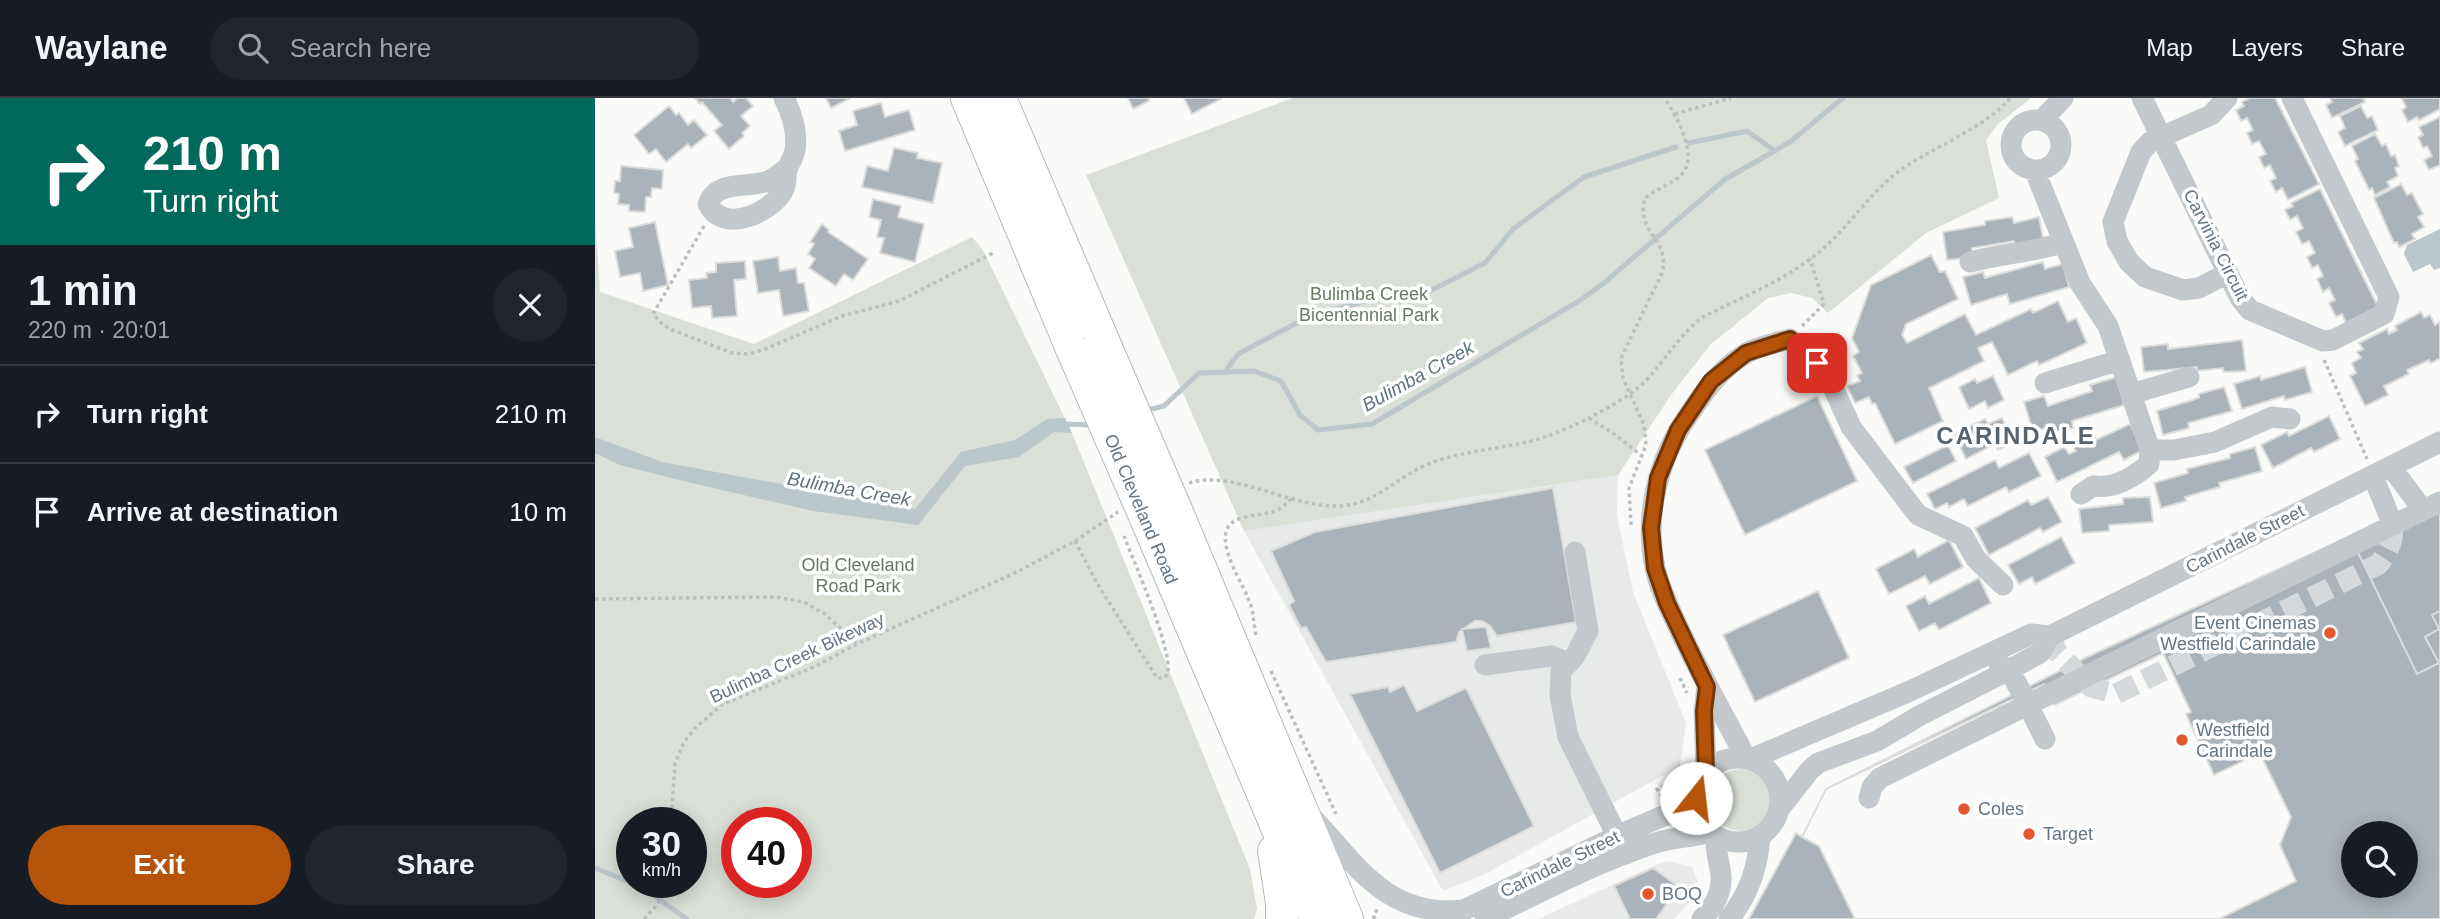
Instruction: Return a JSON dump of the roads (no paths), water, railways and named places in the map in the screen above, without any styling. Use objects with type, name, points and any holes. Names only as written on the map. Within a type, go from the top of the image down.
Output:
[{"type":"highway","name":"Old Cleveland Road","points":[[967,98],[1072,349],[1133,522],[1266,798],[1316,919]]},
{"type":"highway","name":"Old Cleveland Road","points":[[1000,98],[1099,331],[1181,497],[1347,919]]},
{"type":"highway","points":[[1266,798],[1283,903],[1282,919]]},
{"type":"street","points":[[784,98],[792,114],[796,135],[795,152],[787,168],[785,189],[774,202],[744,218],[721,219],[712,212],[708,204],[711,195],[720,189],[767,181],[787,168]]},
{"type":"street","points":[[2042,120],[2063,98]]},
{"type":"street","name":"Carvinia Circuit","points":[[2143,98],[2240,298],[2250,310],[2323,341],[2333,340],[2384,314],[2389,297],[2292,98]]},
{"type":"street","points":[[2227,98],[2211,115],[2150,142],[2141,152],[2113,222],[2117,242],[2129,262],[2145,277],[2183,290],[2199,288],[2228,274]]},
{"type":"street","points":[[2042,120],[2058,132],[2061,148],[2053,165],[2035,171],[2023,167],[2014,159],[2010,142],[2017,127],[2025,122],[2042,120]]},
{"type":"street","points":[[2035,171],[2080,284],[2108,326],[2150,450],[2149,464],[2139,472],[2108,488],[2093,486],[2081,494]]},
{"type":"street","points":[[1970,262],[1994,256],[2032,252],[2063,243]]},
{"type":"street","points":[[1748,759],[1727,727],[1722,710],[1707,687],[1667,603],[1655,568],[1651,528],[1658,478],[1678,430],[1711,381],[1746,353],[1790,339],[1826,372],[1850,427],[1918,515],[1963,536],[1976,559],[2003,585]]},
{"type":"street","points":[[2045,383],[2120,360]]},
{"type":"street","points":[[2131,394],[2189,376]]},
{"type":"street","points":[[2150,450],[2174,450],[2215,442],[2272,417],[2290,419]]},
{"type":"street","name":"Carindale Street","points":[[1748,759],[1828,727],[2031,634],[2050,636],[2440,442]]},
{"type":"street","points":[[1869,798],[1872,787],[1880,778],[2026,700],[2174,633],[2430,504],[2382,472]]},
{"type":"street","points":[[2382,472],[2390,518]]},
{"type":"street","points":[[1575,552],[1588,631],[1575,656],[1561,671],[1560,695],[1568,737],[1622,845]]},
{"type":"street","name":"Carindale Street","points":[[1780,808],[1810,770],[1818,764],[1877,741],[1926,712],[2040,653],[2050,636]]},
{"type":"street","points":[[1485,665],[1552,656],[1568,663]]},
{"type":"street","points":[[1970,663],[1985,667],[1998,663],[2009,670],[2045,739]]},
{"type":"street","points":[[1696,768],[1724,760],[1748,759],[1764,767],[1773,776],[1781,797],[1780,808],[1771,827],[1760,836],[1738,842],[1713,834],[1702,822],[1696,798],[1699,784],[1696,768],[1707,687]]},
{"type":"street","name":"Carindale Street","points":[[1485,919],[1622,845],[1696,798]]},
{"type":"street","name":"Carindale Street","points":[[1301,804],[1329,834],[1378,910],[1426,917],[1451,915],[1622,845],[1713,834]]},
{"type":"street","points":[[1702,919],[1719,898],[1722,885],[1713,834]]},
{"type":"street","points":[[1730,919],[1752,879],[1758,861],[1760,836]]},
{"type":"waterway","name":"Bulimba Creek","points":[[1143,411],[1164,406],[1199,373],[1254,371],[1281,381],[1300,415],[1318,430],[1372,424],[1579,301],[1604,283],[1724,180],[1790,142],[1843,98]]},
{"type":"waterway","points":[[1689,143],[1747,131],[1775,151]]},
{"type":"waterway","points":[[1225,372],[1238,354],[1304,319],[1374,298],[1418,297],[1485,263],[1513,229],[1584,177],[1676,147]]},
{"type":"waterway","name":"Bulimba Creek","points":[[1062,424],[1094,425]]},
{"type":"waterway","points":[[595,868],[642,887],[687,919]]},
{"type":"tunnel","points":[[2050,636],[2057,652],[2091,687],[2116,694],[2379,564],[2392,537],[2390,518]]},
{"type":"place","name":"Event Cinemas Westfield Carindale","points":[[2330,633]]},
{"type":"place","name":"Westfield Carindale","points":[[2182,740]]},
{"type":"place","name":"Coles","points":[[1964,809]]},
{"type":"place","name":"Target","points":[[2029,834]]},
{"type":"place","name":"BOQ","points":[[1648,894]]},
{"type":"district","name":"CARINDALE","points":[[2016,435]]},
{"type":"park label","name":"Bulimba Creek Bicentennial Park","points":[[1369,304]]},
{"type":"park label","name":"Old Cleveland Road Park","points":[[858,575]]}]
